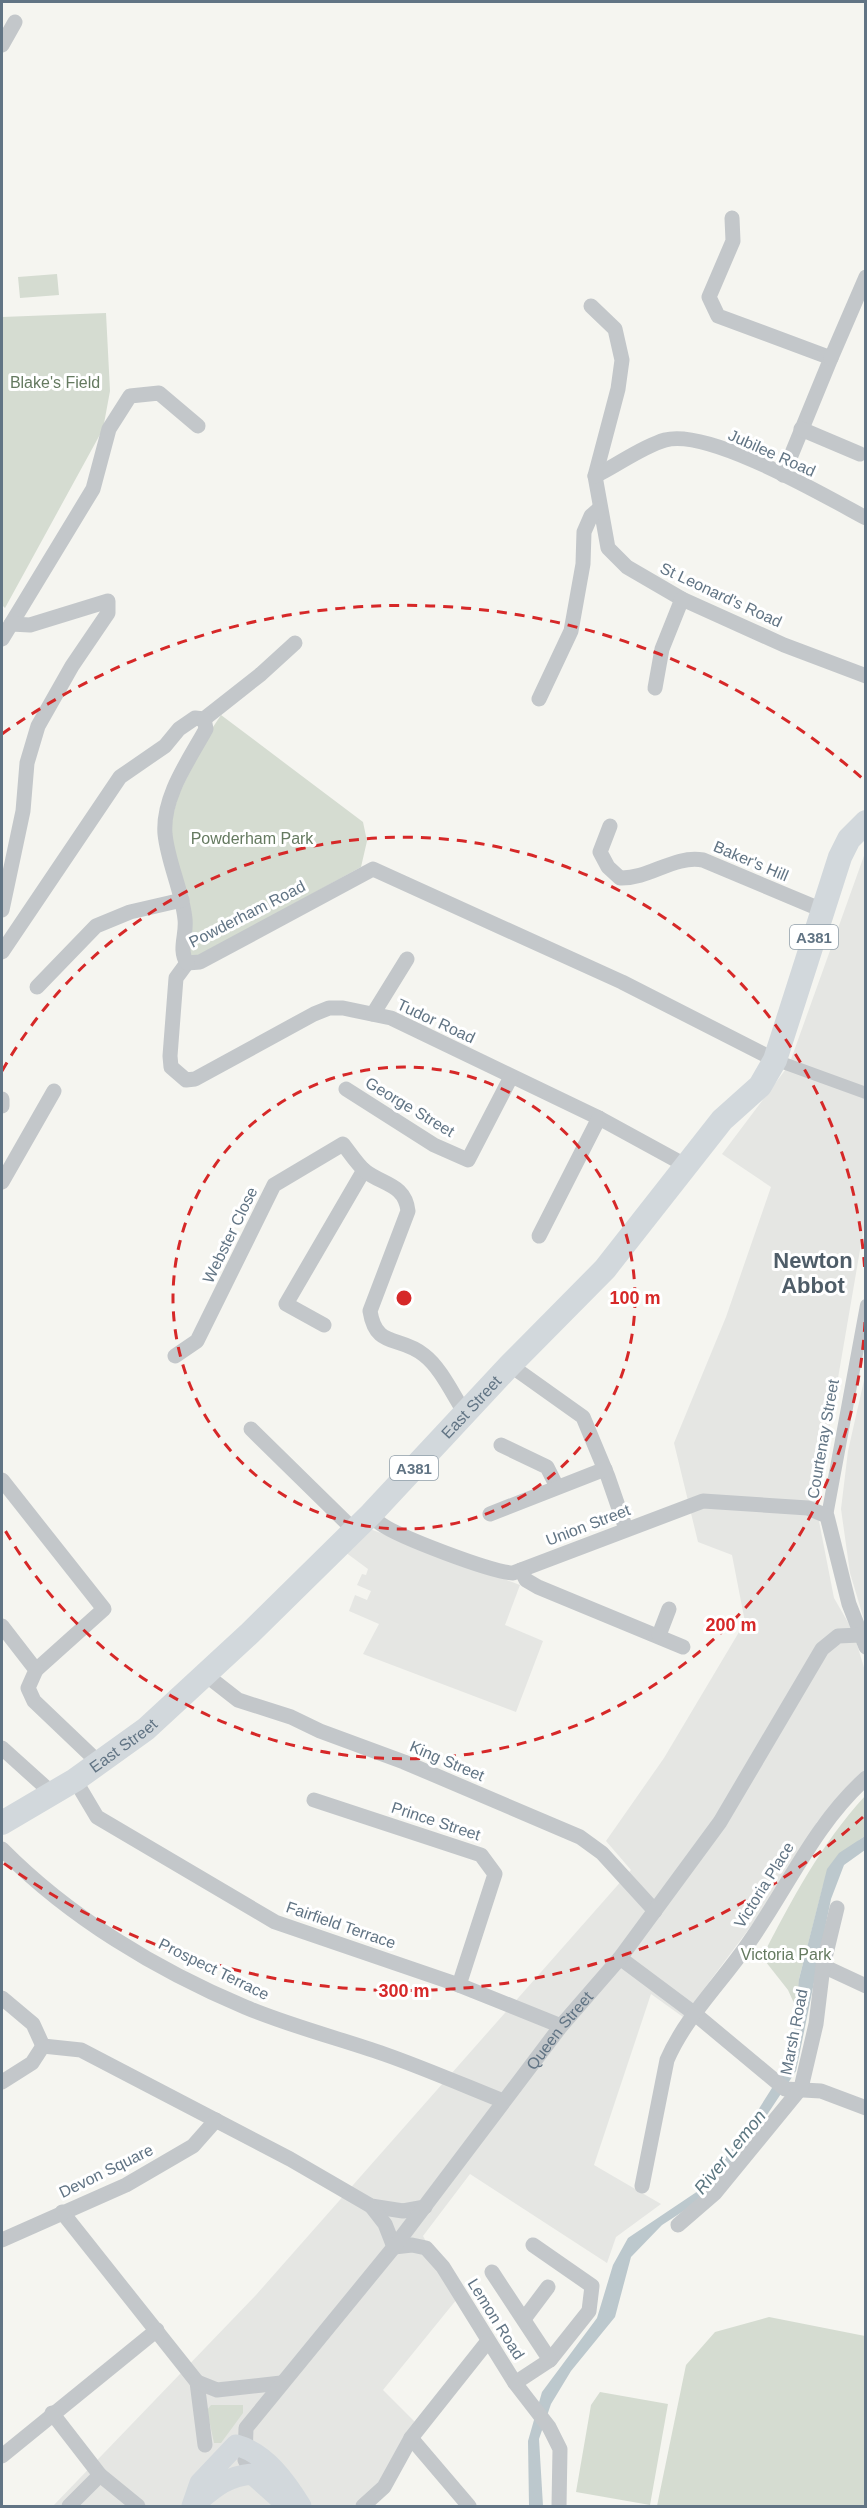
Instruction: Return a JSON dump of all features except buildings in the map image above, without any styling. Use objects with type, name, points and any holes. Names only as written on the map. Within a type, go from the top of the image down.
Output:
[{"type":"main road","name":"A381","points":[[776,1060],[822,910],[849,838],[866,822]]},
{"type":"main road","name":"East Street","points":[[2,1823],[75,1780],[146,1729],[206,1675],[363,1522],[510,1365],[605,1269],[722,1120],[760,1086],[776,1060]]},
{"type":"main road","name":"Queen Street","points":[[192,2506],[200,2483],[243,2440]]},
{"type":"main road","points":[[243,2440],[286,2482],[301,2506]]},
{"type":"main road","points":[[192,2506],[222,2481],[238,2475],[252,2474],[288,2506]]},
{"type":"street","points":[[2,45],[15,22]]},
{"type":"street","points":[[732,218],[733,241],[708,297],[718,316],[831,358]]},
{"type":"street","points":[[783,475],[866,277]]},
{"type":"street","name":"St Leonard's Road","points":[[591,306],[615,329],[622,360],[618,389],[595,476],[599,509],[608,548],[616,558],[648,581],[682,599],[784,645],[866,676]]},
{"type":"street","points":[[2,638],[93,489],[109,429],[130,396],[159,393],[198,426]]},
{"type":"street","points":[[801,429],[860,454]]},
{"type":"street","name":"Jubilee Road","points":[[595,476],[665,440],[680,438],[732,452],[783,475],[866,518]]},
{"type":"street","points":[[539,699],[571,631],[583,564],[584,532],[591,516],[599,509]]},
{"type":"street","points":[[655,688],[662,649],[682,599]]},
{"type":"street","points":[[2,910],[23,811],[27,763],[38,726],[72,666],[108,613],[108,601],[30,625],[11,624]]},
{"type":"street","points":[[2,952],[120,777],[165,746],[179,729],[195,718],[204,719],[261,674],[295,643]]},
{"type":"street","name":"Powderham Road","points":[[204,719],[206,729],[172,793],[165,814],[165,835],[186,922],[182,955],[187,963],[200,962],[373,869],[622,981],[776,1060]]},
{"type":"street","name":"Baker's Hill","points":[[610,826],[600,852],[608,867],[620,878],[636,879],[671,863],[692,858],[704,860],[822,910]]},
{"type":"street","points":[[37,987],[96,926],[130,912],[182,900]]},
{"type":"street","points":[[373,1014],[407,959]]},
{"type":"street","name":"Tudor Road","points":[[187,963],[176,978],[170,1056],[171,1067],[186,1080],[195,1079],[329,1008],[373,1014],[391,1018],[599,1118],[685,1165]]},
{"type":"street","points":[[776,1060],[866,1093]]},
{"type":"street","name":"George Street","points":[[346,1089],[434,1145],[468,1160],[510,1077]]},
{"type":"street","points":[[2,1182],[54,1091]]},
{"type":"street","points":[[2,1098],[2,1106]]},
{"type":"street","points":[[539,1236],[599,1118]]},
{"type":"street","name":"Webster Close","points":[[175,1356],[197,1341],[274,1185],[343,1144],[364,1170],[404,1194],[408,1211],[370,1311],[372,1325],[382,1336],[424,1355],[465,1413]]},
{"type":"street","points":[[324,1325],[286,1304],[364,1170]]},
{"type":"street","name":"Courtenay Street","points":[[863,1641],[849,1604],[827,1516],[861,1358],[866,1305]]},
{"type":"street","points":[[510,1365],[583,1417],[626,1529]]},
{"type":"street","name":"Union Street","points":[[251,1429],[363,1522],[380,1524],[405,1536],[505,1573],[521,1570],[703,1501],[808,1508],[827,1516]]},
{"type":"street","points":[[501,1445],[547,1467],[557,1487]]},
{"type":"street","points":[[490,1514],[604,1469]]},
{"type":"street","points":[[2,1480],[104,1609],[36,1670],[28,1688],[34,1701],[99,1763]]},
{"type":"street","points":[[521,1570],[526,1580],[538,1587],[659,1635],[683,1647]]},
{"type":"street","points":[[659,1635],[669,1609]]},
{"type":"street","points":[[2,1626],[36,1670]]},
{"type":"street","name":"Queen Street","points":[[243,2440],[281,2383],[394,2247],[561,2026],[620,1958],[655,1911],[720,1822],[822,1649],[838,1636],[863,1641]]},
{"type":"street","name":"King Street","points":[[206,1675],[238,1700],[291,1717],[320,1731],[404,1762],[580,1837],[602,1853],[655,1911]]},
{"type":"street","points":[[2,1748],[53,1794]]},
{"type":"street","name":"Victoria Place","points":[[642,2186],[667,2060],[676,2041],[751,1940],[823,1823],[866,1778]]},
{"type":"street","name":"Fairfield Terrace","points":[[75,1780],[97,1817],[275,1923],[459,1985],[561,2026]]},
{"type":"street","name":"Prince Street","points":[[314,1800],[481,1855],[495,1875],[459,1985]]},
{"type":"street","name":"Prospect Terrace","points":[[2,1849],[30,1878],[88,1922],[220,1996],[273,2017],[386,2055],[503,2101]]},
{"type":"street","name":"Marsh Road","points":[[678,2225],[715,2193],[801,2088],[814,2034],[823,1966],[837,1908]]},
{"type":"street","points":[[620,1958],[695,2014],[785,2089],[801,2088],[821,2091],[866,2108]]},
{"type":"street","points":[[823,1966],[866,1986]]},
{"type":"street","points":[[2,1998],[33,2024],[43,2046]]},
{"type":"street","points":[[2,2082],[32,2063],[43,2046]]},
{"type":"street","points":[[43,2046],[81,2050],[216,2120],[371,2206],[403,2211],[425,2207]]},
{"type":"street","name":"Devon Square","points":[[2,2240],[126,2184],[193,2146],[216,2120]]},
{"type":"street","points":[[371,2206],[388,2229],[394,2247]]},
{"type":"street","points":[[62,2212],[197,2382],[205,2445]]},
{"type":"street","name":"Lemon Road","points":[[394,2247],[412,2245],[426,2248],[443,2267],[515,2383],[552,2432],[560,2449],[559,2506]]},
{"type":"street","name":"Lemon Road","points":[[515,2383],[550,2360],[589,2311],[592,2286],[533,2245]]},
{"type":"street","points":[[492,2272],[550,2360]]},
{"type":"street","points":[[524,2319],[548,2287]]},
{"type":"street","points":[[2,2456],[52,2413],[158,2330]]},
{"type":"street","points":[[363,2506],[384,2487],[411,2438],[488,2341]]},
{"type":"street","points":[[197,2382],[217,2390],[281,2383]]},
{"type":"street","points":[[52,2413],[100,2475],[138,2506]]},
{"type":"street","points":[[411,2438],[469,2506]]},
{"type":"street","points":[[243,2440],[244,2460],[252,2474]]},
{"type":"street","points":[[69,2506],[100,2475]]},
{"type":"shaded area","points":[[865,853],[865,1221],[816,1506],[834,1598],[853,1631],[865,1671],[865,1774],[817,1822],[772,1898],[683,2017],[651,1994],[594,2165],[661,2204],[616,2237],[607,2263],[470,2174],[423,2236],[457,2299],[383,2390],[424,2431],[367,2506],[53,2506],[256,2295],[631,1870],[606,1841],[664,1758],[745,1622],[732,1555],[698,1542],[674,1443],[726,1317],[771,1187],[722,1154],[789,1065]]},
{"type":"shaded area","points":[[865,1376],[866,1623],[850,1573],[841,1509],[848,1451]]},
{"type":"shaded area","points":[[370,1529],[520,1585],[505,1625],[543,1641],[516,1712],[363,1654],[379,1624],[349,1611],[355,1595],[367,1600],[371,1591],[357,1585],[362,1574],[366,1575],[368,1569],[345,1552]]},
{"type":"green space","points":[[57,274],[59,295],[20,298],[18,277]]},
{"type":"green space","name":"Blake's Field","points":[[106,313],[110,391],[103,429],[5,608],[2,605],[2,317]]},
{"type":"green space","name":"Powderham Park","points":[[221,715],[363,822],[367,841],[361,867],[199,956],[191,957],[170,826],[178,796],[209,733]]},
{"type":"green space","name":"Victoria Park","points":[[865,1796],[865,1836],[859,1840],[823,1886],[799,1979],[798,2012],[788,1990],[762,1957],[796,1893],[821,1853]]},
{"type":"green space","points":[[769,2317],[865,2336],[865,2506],[657,2506],[686,2365],[715,2332]]},
{"type":"green space","points":[[600,2392],[668,2404],[650,2505],[576,2492],[591,2405]]},
{"type":"green space","points":[[211,2405],[243,2405],[243,2413],[221,2443],[214,2443],[207,2410]]},
{"type":"water","name":"River Lemon","points":[[865,1836],[865,1850],[844,1865],[831,1899],[796,2071],[757,2130],[699,2201],[662,2225],[631,2257],[615,2317],[571,2371],[551,2404],[539,2439],[543,2506],[529,2506],[528,2441],[542,2392],[597,2318],[613,2265],[628,2238],[701,2189],[741,2137],[784,2069],[793,2043],[799,1979],[827,1869],[839,1853]]},
{"type":"district","name":"Newton Abbot","points":[[813,1272]]}]
